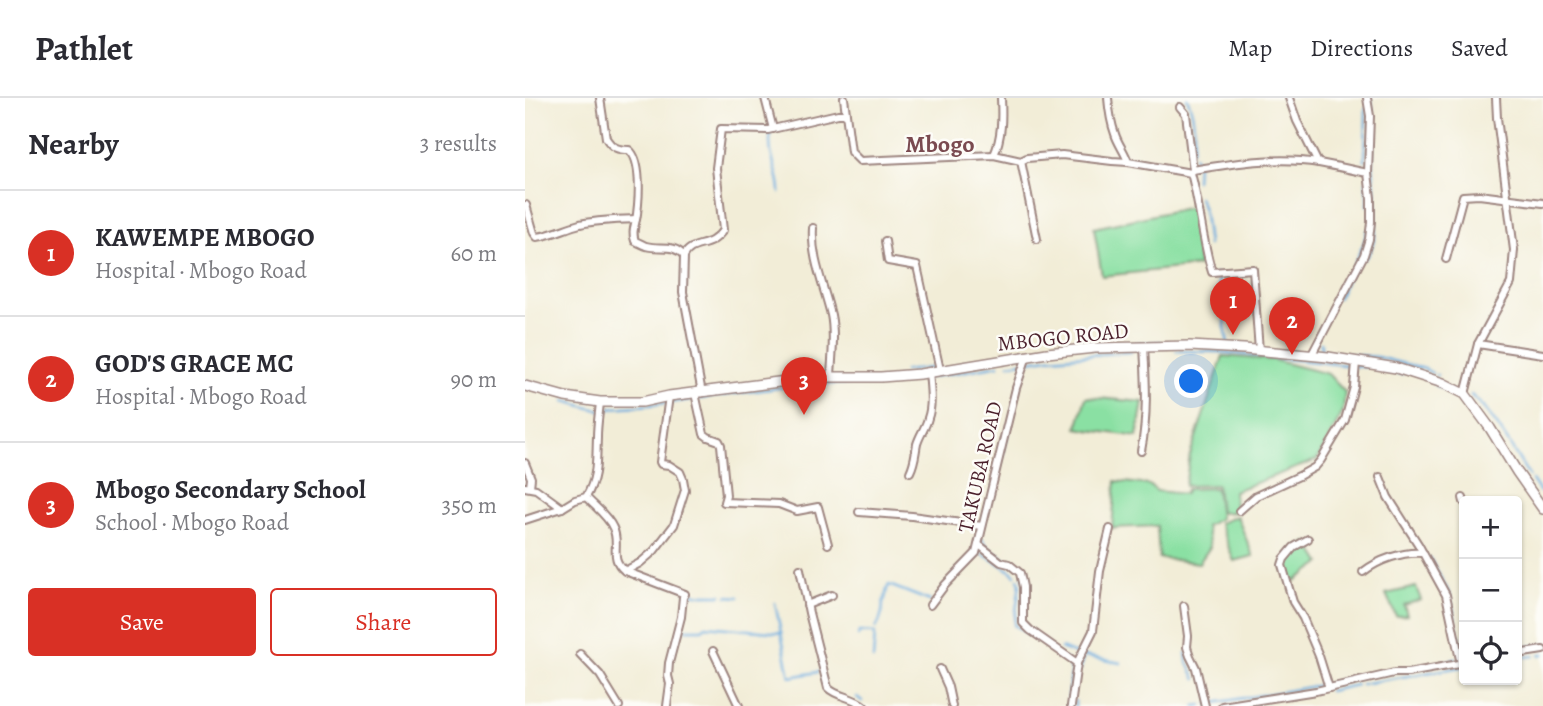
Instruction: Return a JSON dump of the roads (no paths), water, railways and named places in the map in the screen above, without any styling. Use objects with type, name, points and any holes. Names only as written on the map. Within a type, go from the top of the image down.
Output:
[{"type":"street","points":[[600,98],[606,138],[618,150],[629,150],[633,153],[637,162],[636,219],[633,231],[635,241],[647,246],[675,248],[684,256]]},
{"type":"street","points":[[765,98],[773,129]]},
{"type":"street","points":[[844,98],[851,152],[860,161],[993,155],[1021,161],[1062,155],[1192,172],[1252,160],[1279,160],[1318,163],[1368,173]]},
{"type":"street","points":[[993,155],[1000,137],[1001,98]]},
{"type":"street","points":[[1108,98],[1114,133],[1128,162]]},
{"type":"street","points":[[1289,98],[1318,163]]},
{"type":"street","points":[[1311,356],[1367,246],[1371,230],[1372,206],[1368,173],[1370,116],[1367,98]]},
{"type":"street","points":[[1465,394],[1478,344],[1511,283],[1514,250],[1496,98]]},
{"type":"street","points":[[1180,107],[1186,114],[1192,172],[1212,272],[1253,269],[1259,351]]},
{"type":"street","points":[[828,544],[818,507],[797,511],[779,504],[725,502],[721,445],[719,441],[705,434],[698,393],[683,292],[684,256],[687,250],[694,246],[702,246],[717,238],[723,230],[716,168],[721,129],[773,129],[846,114]]},
{"type":"street","points":[[1021,161],[1037,239]]},
{"type":"street","points":[[1446,259],[1463,196],[1479,195],[1543,203]]},
{"type":"street","points":[[526,205],[537,237],[582,224],[636,219]]},
{"type":"street","points":[[813,228],[815,257],[833,326],[831,376]]},
{"type":"street","points":[[885,241],[888,261],[917,266],[940,370]]},
{"type":"street","points":[[1478,344],[1543,354]]},
{"type":"street","points":[[1141,451],[1147,399],[1144,346]]},
{"type":"street","name":"MBOGO ROAD","points":[[525,386],[565,397],[600,402],[647,401],[831,376],[881,377],[929,372],[1095,348],[1191,346],[1311,356],[1388,366],[1427,377],[1465,394],[1517,472],[1541,502]]},
{"type":"street","name":"TAKUBA ROAD","points":[[1027,356],[1016,388],[979,545],[1020,573],[1023,587],[1023,623],[1077,663]]},
{"type":"street","points":[[1240,511],[1256,496],[1306,472],[1321,460],[1345,420],[1354,387],[1356,362]]},
{"type":"street","points":[[910,472],[922,429],[928,421],[929,372]]},
{"type":"street","points":[[625,571],[654,551],[670,530],[676,521],[685,491],[680,472],[660,462],[669,396]]},
{"type":"street","points":[[525,520],[586,497],[592,488],[596,472],[600,402]]},
{"type":"street","points":[[525,463],[531,478],[527,487],[536,489],[562,508]]},
{"type":"street","points":[[1380,477],[1388,497],[1446,595],[1459,650]]},
{"type":"street","points":[[586,497],[613,527],[616,537],[615,557],[625,571],[685,594],[669,663],[667,706]]},
{"type":"street","points":[[859,512],[982,526]]},
{"type":"street","points":[[1071,706],[1077,663],[1093,631],[1100,571],[1110,529]]},
{"type":"street","points":[[1308,539],[1294,547],[1282,565],[1293,602],[1319,656],[1329,688]]},
{"type":"street","points":[[930,605],[976,553],[979,545]]},
{"type":"street","points":[[1363,572],[1371,565],[1384,560],[1413,552],[1423,553]]},
{"type":"street","points":[[800,569],[828,688],[865,706]]},
{"type":"street","points":[[807,605],[831,595]]},
{"type":"street","points":[[1184,606],[1187,647],[1196,668],[1205,706]]},
{"type":"street","points":[[1522,654],[1543,650]]},
{"type":"street","points":[[713,651],[739,706]]},
{"type":"street","points":[[580,654],[600,675],[619,706]]},
{"type":"street","points":[[1223,706],[1329,688],[1394,673],[1459,664]]},
{"type":"street","points":[[940,669],[952,706]]},
{"type":"waterway","points":[[1187,98],[1194,124],[1192,150]]},
{"type":"waterway","points":[[1364,259],[1370,250],[1376,227],[1371,98]]},
{"type":"waterway","points":[[1365,161],[1366,108]]},
{"type":"waterway","points":[[771,131],[770,148],[780,192]]},
{"type":"waterway","points":[[1194,156],[1197,164],[1196,180]]},
{"type":"waterway","points":[[1366,182],[1368,206]]},
{"type":"waterway","points":[[1199,197],[1208,245]]},
{"type":"waterway","points":[[1338,298],[1364,243],[1367,230]]},
{"type":"waterway","points":[[1216,274],[1219,281],[1218,290],[1226,305],[1225,327],[1228,344]]},
{"type":"waterway","points":[[1136,343],[1161,342]]},
{"type":"waterway","points":[[1321,342],[1321,352],[1377,357],[1432,373]]},
{"type":"waterway","points":[[1176,351],[1221,352],[1365,367]]},
{"type":"waterway","points":[[1009,364],[1048,358],[1131,352]]},
{"type":"waterway","points":[[963,363],[1018,353]]},
{"type":"waterway","points":[[860,383],[912,379],[999,365]]},
{"type":"waterway","points":[[904,371],[932,368]]},
{"type":"waterway","points":[[1385,371],[1402,374]]},
{"type":"waterway","points":[[525,381],[535,384]]},
{"type":"waterway","points":[[565,401],[605,410],[795,386],[853,384]]},
{"type":"waterway","points":[[1435,385],[1445,389]]},
{"type":"waterway","points":[[994,490],[1018,391]]},
{"type":"waterway","points":[[1454,393],[1468,404]]},
{"type":"waterway","points":[[1471,395],[1496,423],[1529,476]]},
{"type":"waterway","points":[[1532,480],[1540,492]]},
{"type":"waterway","points":[[982,539],[993,552],[1008,561]]},
{"type":"waterway","points":[[977,551],[1015,575]]},
{"type":"waterway","points":[[1430,559],[1450,595],[1457,630]]},
{"type":"waterway","points":[[1023,575],[1026,599]]},
{"type":"waterway","points":[[1094,596],[1096,575]]},
{"type":"waterway","points":[[650,578],[670,585]]},
{"type":"waterway","points":[[1018,579],[1020,583],[1014,625],[1039,641]]},
{"type":"waterway","points":[[876,628],[889,585],[930,601]]},
{"type":"waterway","points":[[686,592],[721,595]]},
{"type":"waterway","points":[[727,596],[739,597]]},
{"type":"waterway","points":[[775,603],[790,677],[818,672]]},
{"type":"waterway","points":[[683,629],[702,629],[706,626],[782,633]]},
{"type":"waterway","points":[[858,636],[859,632],[875,633],[873,659]]},
{"type":"waterway","points":[[1522,647],[1543,645]]},
{"type":"waterway","points":[[1061,648],[1078,655],[1079,652]]},
{"type":"waterway","points":[[1186,653],[1196,679]]},
{"type":"waterway","points":[[1079,670],[1084,656],[1121,663]]},
{"type":"waterway","points":[[1522,657],[1534,656]]},
{"type":"waterway","points":[[1066,659],[1071,672],[1068,703]]},
{"type":"waterway","points":[[1430,665],[1456,659]]},
{"type":"waterway","points":[[1404,669],[1424,666]]},
{"type":"waterway","points":[[1361,684],[1459,667]]},
{"type":"waterway","points":[[1353,677],[1401,669]]},
{"type":"waterway","points":[[1331,683],[1348,679]]},
{"type":"waterway","points":[[1208,704],[1327,684]]},
{"type":"waterway","points":[[1329,691],[1356,685]]},
{"type":"waterway","points":[[857,697],[862,701]]},
{"type":"waterway","points":[[1075,701],[1075,706]]},
{"type":"waterway","points":[[1243,706],[1257,704]]},
{"type":"waterway","points":[[1195,706],[1202,705]]},
{"type":"place","name":"KAWEMPE MBOGO","points":[[1233,335]]},
{"type":"place","name":"GOD'S GRACE MC","points":[[1292,355]]},
{"type":"place","name":"Mbogo Secondary School","points":[[804,415]]},
{"type":"district","name":"Mbogo","points":[[940,144]]}]
